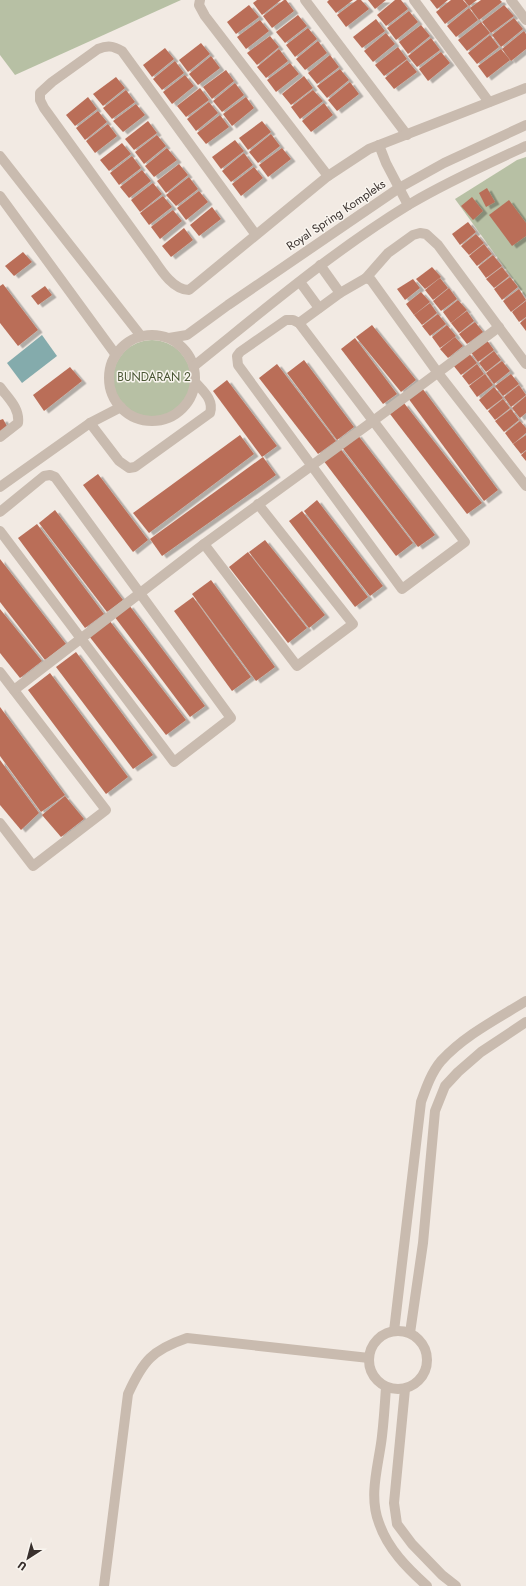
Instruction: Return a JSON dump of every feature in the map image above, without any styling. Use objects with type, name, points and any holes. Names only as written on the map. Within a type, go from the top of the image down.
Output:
[{"type":"street","points":[[200,0],[199,5],[205,16],[328,176]]},
{"type":"street","points":[[305,0],[407,135]]},
{"type":"street","points":[[414,0],[489,102]]},
{"type":"street","points":[[511,0],[526,20]]},
{"type":"street","points":[[256,234],[122,51],[114,46],[105,46],[98,49],[52,82],[40,93],[40,100],[49,115],[154,260],[172,282],[180,288],[190,290],[328,176],[379,145],[424,130],[526,88]]},
{"type":"street","name":"Royal Spring Kompleks","points":[[169,338],[187,334],[399,188],[444,163],[526,125]]},
{"type":"street","points":[[379,145],[386,163],[408,205]]},
{"type":"street","points":[[194,366],[320,265],[408,205],[435,190],[526,146]]},
{"type":"street","points":[[0,156],[141,336]]},
{"type":"street","points":[[0,196],[116,355]]},
{"type":"street","points":[[299,323],[340,293],[366,278],[403,241],[413,235],[420,233],[426,234],[438,245],[526,364]]},
{"type":"street","points":[[320,265],[340,293]]},
{"type":"street","points":[[366,278],[371,280],[438,373],[526,486]]},
{"type":"street","points":[[300,282],[319,308]]},
{"type":"street","points":[[290,319],[299,323],[373,421],[465,542],[402,589],[238,365],[237,356],[240,352],[282,322],[290,319]]},
{"type":"street","points":[[14,690],[204,544],[499,327]]},
{"type":"street","points":[[141,336],[160,336],[169,338],[185,350],[194,366],[194,391],[186,405],[177,413],[166,419],[158,421],[142,419],[127,412],[121,407],[112,393],[109,377],[112,362],[127,343],[141,336]]},
{"type":"street","points":[[90,423],[119,461],[129,468],[135,467],[210,413],[212,407],[211,402],[195,382]]},
{"type":"street","points":[[0,387],[16,408],[19,416],[18,423],[0,437]]},
{"type":"street","points":[[0,487],[90,423],[121,407]]},
{"type":"street","points":[[0,512],[44,476],[50,475],[55,477],[142,593],[231,718],[174,762],[0,531]]},
{"type":"street","points":[[204,544],[297,666],[353,624],[258,504]]},
{"type":"street","points":[[0,672],[106,810],[33,866],[0,823]]},
{"type":"street","points":[[394,1331],[420,1109],[429,1080],[441,1062],[465,1039],[526,1001]]},
{"type":"street","points":[[410,1333],[424,1243],[435,1111],[445,1086],[458,1072],[481,1052],[526,1022]]},
{"type":"street","points":[[394,1331],[410,1333],[418,1338],[424,1345],[427,1353],[428,1363],[421,1379],[414,1385],[405,1389],[386,1387],[378,1381],[372,1372],[370,1358],[374,1343],[381,1336],[394,1331]]},
{"type":"street","points":[[104,1586],[128,1394],[140,1370],[154,1353],[187,1338],[370,1358]]},
{"type":"street","points":[[386,1387],[382,1436],[374,1487],[378,1523],[390,1547],[407,1568],[427,1586]]},
{"type":"street","points":[[405,1389],[394,1503],[397,1524],[412,1544],[442,1575],[456,1586]]},
{"type":"green space","points":[[0,0],[181,0],[15,75],[0,55]]},
{"type":"green space","points":[[526,157],[526,297],[455,199],[517,160]]},
{"type":"green space","name":"BUNDARAN 2","points":[[152,340],[167,343],[174,347],[184,357],[188,364],[191,379],[188,394],[184,401],[174,411],[167,415],[152,418],[137,415],[130,411],[120,401],[116,394],[113,379],[116,364],[120,357],[130,347],[137,343]]},
{"type":"water","points":[[42,335],[57,356],[22,383],[7,363]]},
{"type":"building","points":[[257,0],[281,0],[262,15],[253,3]]},
{"type":"building","points":[[286,0],[294,11],[272,28],[263,16]]},
{"type":"building","points":[[329,0],[353,0],[336,13],[327,2]]},
{"type":"building","points":[[357,0],[361,0],[369,9],[346,27],[337,15]]},
{"type":"building","points":[[368,0],[386,0],[375,9]]},
{"type":"building","points":[[395,0],[401,0],[408,9],[386,26],[377,15]]},
{"type":"building","points":[[430,0],[448,0],[437,9]]},
{"type":"building","points":[[451,0],[463,0],[468,6],[445,24],[436,12]]},
{"type":"building","points":[[464,0],[477,0],[469,6]]},
{"type":"building","points":[[481,0],[500,0],[502,2],[479,20],[470,8]]},
{"type":"building","points":[[249,5],[259,17],[236,34],[227,22]]},
{"type":"building","points":[[504,5],[514,16],[491,33],[482,22]]},
{"type":"building","points":[[469,8],[478,20],[456,37],[447,26]]},
{"type":"building","points":[[409,11],[418,22],[396,40],[387,28]]},
{"type":"building","points":[[298,15],[307,26],[285,43],[276,32]]},
{"type":"building","points":[[514,18],[523,29],[501,47],[492,35]]},
{"type":"building","points":[[376,19],[385,31],[362,48],[353,37]]},
{"type":"building","points":[[260,20],[269,31],[246,49],[237,37]]},
{"type":"building","points":[[481,22],[490,33],[467,51],[458,40]]},
{"type":"building","points":[[421,25],[430,36],[408,54],[399,42]]},
{"type":"building","points":[[308,28],[317,39],[295,57],[286,45]]},
{"type":"building","points":[[524,31],[526,34],[526,49],[511,61],[502,49]]},
{"type":"building","points":[[386,33],[395,44],[373,62],[364,51]]},
{"type":"building","points":[[490,35],[499,47],[477,64],[468,53]]},
{"type":"building","points":[[270,36],[279,47],[257,65],[247,53]]},
{"type":"building","points":[[431,38],[440,50],[417,67],[408,56]]},
{"type":"building","points":[[318,41],[327,53],[305,70],[296,59]]},
{"type":"building","points":[[201,43],[210,54],[188,72],[179,60]]},
{"type":"building","points":[[398,47],[407,59],[384,76],[375,65]]},
{"type":"building","points":[[165,48],[174,59],[152,77],[143,65]]},
{"type":"building","points":[[279,49],[288,61],[266,78],[257,67]]},
{"type":"building","points":[[501,49],[510,60],[487,78],[478,66]]},
{"type":"building","points":[[441,52],[450,63],[428,81],[419,69]]},
{"type":"building","points":[[330,55],[339,67],[317,84],[308,73]]},
{"type":"building","points":[[211,56],[220,68],[198,85],[189,74]]},
{"type":"building","points":[[407,60],[417,72],[394,89],[385,78]]},
{"type":"building","points":[[175,61],[184,73],[162,90],[153,79]]},
{"type":"building","points":[[290,63],[299,74],[276,92],[267,80]]},
{"type":"building","points":[[340,69],[349,80],[327,98],[317,86]]},
{"type":"building","points":[[226,70],[234,81],[212,99],[203,87]]},
{"type":"building","points":[[185,75],[194,86],[172,104],[163,92]]},
{"type":"building","points":[[304,76],[313,88],[291,105],[282,94]]},
{"type":"building","points":[[116,77],[125,88],[103,106],[93,94]]},
{"type":"building","points":[[350,82],[359,94],[337,111],[328,100]]},
{"type":"building","points":[[235,83],[244,95],[222,112],[213,101]]},
{"type":"building","points":[[200,88],[209,100],[186,117],[177,106]]},
{"type":"building","points":[[126,90],[135,102],[112,119],[103,108]]},
{"type":"building","points":[[313,90],[323,101],[300,119],[291,107]]},
{"type":"building","points":[[88,97],[97,109],[75,126],[66,115]]},
{"type":"building","points":[[246,97],[254,108],[232,126],[223,114]]},
{"type":"building","points":[[209,102],[218,113],[196,131],[187,119]]},
{"type":"building","points":[[324,103],[333,115],[311,132],[302,121]]},
{"type":"building","points":[[136,104],[145,115],[123,132],[113,121]]},
{"type":"building","points":[[98,111],[107,122],[85,140],[76,128]]},
{"type":"building","points":[[220,115],[229,127],[206,144],[197,133]]},
{"type":"building","points":[[148,121],[157,133],[134,150],[125,139]]},
{"type":"building","points":[[262,121],[271,132],[248,150],[239,138]]},
{"type":"building","points":[[108,124],[117,136],[95,153],[86,141]]},
{"type":"building","points":[[271,134],[280,146],[258,163],[249,152]]},
{"type":"building","points":[[157,135],[166,146],[144,164],[135,152]]},
{"type":"building","points":[[235,140],[244,151],[221,169],[212,157]]},
{"type":"building","points":[[122,143],[131,154],[109,171],[100,160]]},
{"type":"building","points":[[167,148],[177,160],[154,177],[145,166]]},
{"type":"building","points":[[282,148],[291,159],[268,177],[259,165]]},
{"type":"building","points":[[244,153],[253,165],[231,182],[222,171]]},
{"type":"building","points":[[132,156],[141,168],[119,185],[110,173]]},
{"type":"building","points":[[179,164],[188,175],[166,193],[157,181]]},
{"type":"building","points":[[254,167],[263,178],[241,196],[232,184]]},
{"type":"building","points":[[142,170],[151,181],[129,198],[120,187]]},
{"type":"building","points":[[189,177],[198,189],[176,206],[166,195]]},
{"type":"building","points":[[153,183],[162,194],[140,212],[131,200]]},
{"type":"building","points":[[487,188],[495,202],[486,207],[479,193]]},
{"type":"building","points":[[199,191],[208,202],[186,220],[177,208]]},
{"type":"building","points":[[163,196],[172,207],[149,225],[140,213]]},
{"type":"building","points":[[472,197],[483,211],[473,220],[461,206]]},
{"type":"building","points":[[509,200],[526,223],[526,236],[512,246],[489,215]]},
{"type":"building","points":[[212,207],[221,219],[199,236],[190,225]]},
{"type":"building","points":[[173,210],[182,221],[160,239],[151,227]]},
{"type":"building","points":[[468,222],[476,232],[460,245],[452,234]]},
{"type":"building","points":[[184,228],[193,240],[171,257],[162,246]]},
{"type":"building","points":[[476,234],[484,243],[469,255],[461,246]]},
{"type":"building","points":[[484,244],[492,254],[477,266],[469,256]]},
{"type":"building","points":[[23,252],[32,262],[14,276],[5,266]]},
{"type":"building","points":[[493,255],[502,266],[486,278],[478,267]]},
{"type":"building","points":[[432,267],[441,277],[425,289],[416,279]]},
{"type":"building","points":[[502,267],[509,276],[494,288],[486,279]]},
{"type":"building","points":[[510,277],[518,287],[502,300],[494,289]]},
{"type":"building","points":[[440,278],[448,288],[433,300],[425,290]]},
{"type":"building","points":[[413,279],[420,288],[405,300],[397,289]]},
{"type":"building","points":[[3,284],[38,330],[18,346],[0,323],[0,286]]},
{"type":"building","points":[[45,286],[52,295],[38,305],[31,296]]},
{"type":"building","points":[[449,288],[457,299],[441,311],[433,301]]},
{"type":"building","points":[[519,289],[526,300],[511,312],[503,301]]},
{"type":"building","points":[[421,292],[430,302],[414,315],[406,304]]},
{"type":"building","points":[[458,300],[467,310],[451,323],[443,312]]},
{"type":"building","points":[[526,301],[526,317],[519,322],[512,312]]},
{"type":"building","points":[[430,303],[437,313],[422,325],[414,315]]},
{"type":"building","points":[[467,311],[474,321],[459,333],[451,323]]},
{"type":"building","points":[[438,314],[446,324],[430,336],[422,326]]},
{"type":"building","points":[[526,318],[526,331],[520,323]]},
{"type":"building","points":[[475,322],[483,332],[467,344],[459,334]]},
{"type":"building","points":[[372,325],[416,380],[401,392],[356,337]]},
{"type":"building","points":[[447,325],[456,336],[440,348],[432,337]]},
{"type":"building","points":[[455,337],[463,346],[448,358],[440,349]]},
{"type":"building","points":[[355,338],[397,394],[383,404],[341,349]]},
{"type":"building","points":[[486,339],[494,350],[478,362],[470,351]]},
{"type":"building","points":[[494,351],[501,360],[486,372],[479,363]]},
{"type":"building","points":[[468,352],[477,363],[461,375],[453,365]]},
{"type":"building","points":[[304,360],[354,427],[337,440],[287,373]]},
{"type":"building","points":[[502,361],[510,371],[494,384],[486,373]]},
{"type":"building","points":[[277,364],[336,441],[318,454],[259,378]]},
{"type":"building","points":[[477,364],[484,374],[469,385],[462,376]]},
{"type":"building","points":[[70,367],[82,381],[44,411],[33,395]]},
{"type":"building","points":[[485,374],[493,385],[477,397],[469,386]]},
{"type":"building","points":[[511,374],[519,384],[503,396],[495,386]]},
{"type":"building","points":[[227,380],[277,446],[262,457],[213,391]]},
{"type":"building","points":[[519,385],[526,395],[511,407],[504,397]]},
{"type":"building","points":[[494,387],[503,398],[487,410],[479,400]]},
{"type":"building","points":[[422,388],[498,490],[484,501],[408,398]]},
{"type":"building","points":[[526,396],[526,413],[520,418],[512,408]]},
{"type":"building","points":[[503,399],[510,408],[495,420],[488,411]]},
{"type":"building","points":[[404,403],[482,503],[467,514],[390,414]]},
{"type":"building","points":[[511,409],[519,420],[504,432],[495,421]]},
{"type":"building","points":[[3,419],[8,428],[0,432],[0,420]]},
{"type":"building","points":[[520,421],[526,428],[526,433],[513,444],[505,433]]},
{"type":"building","points":[[357,434],[435,535],[418,547],[341,446]]},
{"type":"building","points":[[240,435],[254,454],[149,533],[133,513]]},
{"type":"building","points":[[526,435],[526,450],[521,454],[513,444]]},
{"type":"building","points":[[339,447],[413,543],[396,556],[323,460]]},
{"type":"building","points":[[526,451],[526,461],[521,455]]},
{"type":"building","points":[[263,457],[276,475],[162,556],[150,539]]},
{"type":"building","points":[[98,474],[148,540],[133,552],[83,485]]},
{"type":"building","points":[[317,500],[383,586],[370,596],[304,511]]},
{"type":"building","points":[[55,510],[123,600],[107,612],[39,523]]},
{"type":"building","points":[[302,511],[368,597],[355,607],[289,521]]},
{"type":"building","points":[[37,524],[104,614],[85,628],[18,538]]},
{"type":"building","points":[[265,540],[325,615],[309,628],[249,552]]},
{"type":"building","points":[[248,552],[307,628],[288,643],[229,567]]},
{"type":"building","points":[[0,559],[66,644],[45,660],[0,602]]},
{"type":"building","points":[[211,580],[275,667],[256,681],[192,594]]},
{"type":"building","points":[[193,597],[251,677],[232,691],[174,611]]},
{"type":"building","points":[[129,605],[205,706],[190,717],[114,616]]},
{"type":"building","points":[[0,609],[42,661],[20,678],[0,653]]},
{"type":"building","points":[[109,620],[186,720],[166,735],[89,636]]},
{"type":"building","points":[[76,652],[153,755],[133,769],[56,667]]},
{"type":"building","points":[[50,673],[128,777],[106,794],[28,690]]},
{"type":"building","points":[[0,707],[65,795],[41,812],[0,756]]},
{"type":"building","points":[[0,760],[39,813],[21,830],[0,805]]},
{"type":"building","points":[[65,796],[84,819],[61,837],[42,815]]}]
